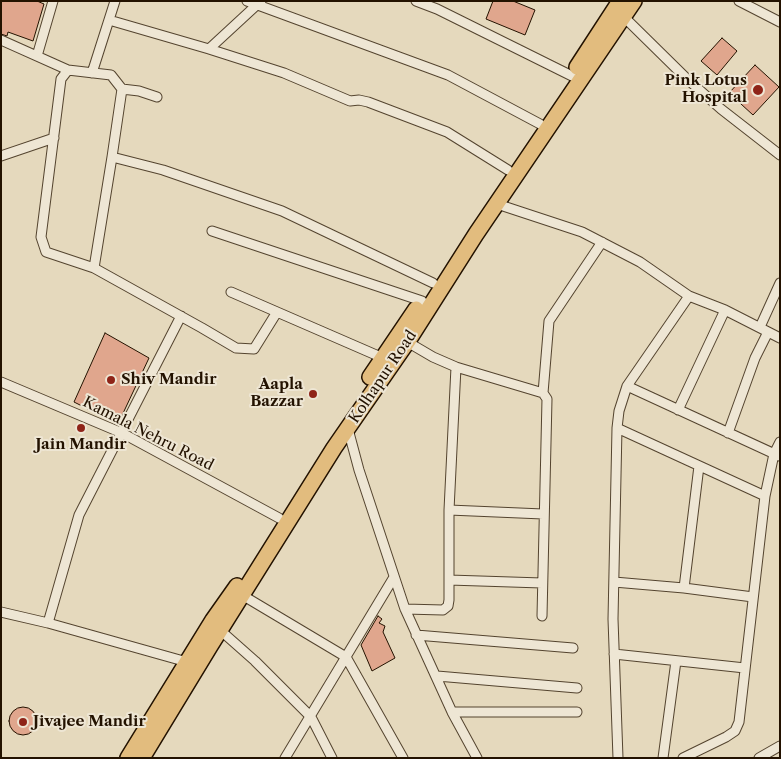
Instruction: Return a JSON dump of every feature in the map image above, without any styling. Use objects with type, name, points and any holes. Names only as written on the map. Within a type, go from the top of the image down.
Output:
[{"type":"main road","name":"Kolhapur Road","points":[[142,758],[242,594],[376,385],[433,283],[620,1]]},
{"type":"main road","name":"Kolhapur Road","points":[[128,758],[186,662],[382,358],[402,340],[497,204],[634,1]]},
{"type":"street","points":[[36,56],[54,1]]},
{"type":"street","points":[[92,73],[115,1]]},
{"type":"street","points":[[247,1],[259,3],[448,75],[540,124]]},
{"type":"street","points":[[416,1],[438,5],[572,76]]},
{"type":"street","points":[[739,1],[780,22]]},
{"type":"street","points":[[209,49],[259,3]]},
{"type":"street","points":[[624,17],[686,78],[721,109],[780,154]]},
{"type":"street","points":[[109,20],[284,73],[350,102],[359,100],[368,102],[447,132],[508,170]]},
{"type":"street","points":[[1,40],[68,70],[111,75],[122,89],[139,91],[157,97]]},
{"type":"street","points":[[68,70],[61,80],[41,237],[46,252],[94,268],[236,348],[254,349],[277,312]]},
{"type":"street","points":[[94,268],[122,89]]},
{"type":"street","points":[[1,156],[54,138]]},
{"type":"street","points":[[112,157],[163,170],[282,211],[433,283]]},
{"type":"street","points":[[497,204],[582,232],[640,262],[688,296],[725,310],[780,338]]},
{"type":"street","points":[[212,231],[422,301]]},
{"type":"street","points":[[542,616],[547,399],[543,393],[549,321],[602,242]]},
{"type":"street","points":[[728,433],[780,283]]},
{"type":"street","points":[[232,292],[382,358]]},
{"type":"street","points":[[618,758],[614,654],[614,582],[617,428],[621,399],[627,386],[688,296]]},
{"type":"street","points":[[678,410],[725,310]]},
{"type":"street","points":[[48,622],[80,515],[181,316]]},
{"type":"street","points":[[402,340],[456,367],[543,393]]},
{"type":"street","points":[[405,609],[443,610],[448,606],[449,510],[456,367]]},
{"type":"street","name":"Kamala Nehru Road","points":[[1,382],[122,433],[279,518]]},
{"type":"street","points":[[627,386],[777,455]]},
{"type":"street","points":[[617,428],[765,496]]},
{"type":"street","points":[[348,429],[359,470],[405,609],[452,712],[477,758]]},
{"type":"street","points":[[683,758],[726,737],[735,731],[739,722],[765,496],[780,442]]},
{"type":"street","points":[[684,588],[699,466]]},
{"type":"street","points":[[449,510],[543,514]]},
{"type":"street","points":[[285,758],[394,577]]},
{"type":"street","points":[[449,580],[542,583]]},
{"type":"street","points":[[614,582],[684,588],[753,597]]},
{"type":"street","points":[[242,594],[346,657],[403,758]]},
{"type":"street","points":[[1,612],[48,622],[186,662]]},
{"type":"street","points":[[220,630],[255,661],[311,717],[332,758]]},
{"type":"street","points":[[416,635],[573,648]]},
{"type":"street","points":[[614,654],[745,668]]},
{"type":"street","points":[[663,758],[676,661]]},
{"type":"street","points":[[437,676],[577,688]]},
{"type":"street","points":[[452,712],[577,712]]},
{"type":"street","points":[[759,758],[780,746]]},
{"type":"building","points":[[1,1],[37,1],[44,4],[33,41],[8,32],[7,36],[1,34]]},
{"type":"building","points":[[493,1],[513,1],[535,10],[525,35],[486,19]]},
{"type":"building","points":[[722,38],[737,51],[717,75],[701,61]]},
{"type":"building","points":[[755,65],[779,87],[753,115],[729,93]]},
{"type":"building","name":"Shiv Mandir","points":[[105,333],[149,358],[118,424],[74,402]]},
{"type":"building","points":[[378,616],[382,619],[379,623],[385,626],[383,632],[395,658],[372,671],[361,645]]},
{"type":"building","name":"Jivajee Mandir","points":[[23,707],[33,711],[37,721],[33,731],[23,735],[13,731],[9,721],[13,711]]},
{"type":"place","name":"Pink Lotus Hospital","points":[[758,90]]},
{"type":"place","name":"Shiv Mandir","points":[[111,380]]},
{"type":"place","name":"Aapla Bazzar","points":[[313,394]]},
{"type":"place","name":"Jain Mandir","points":[[81,428]]},
{"type":"place","name":"Jivajee Mandir","points":[[23,722]]}]
